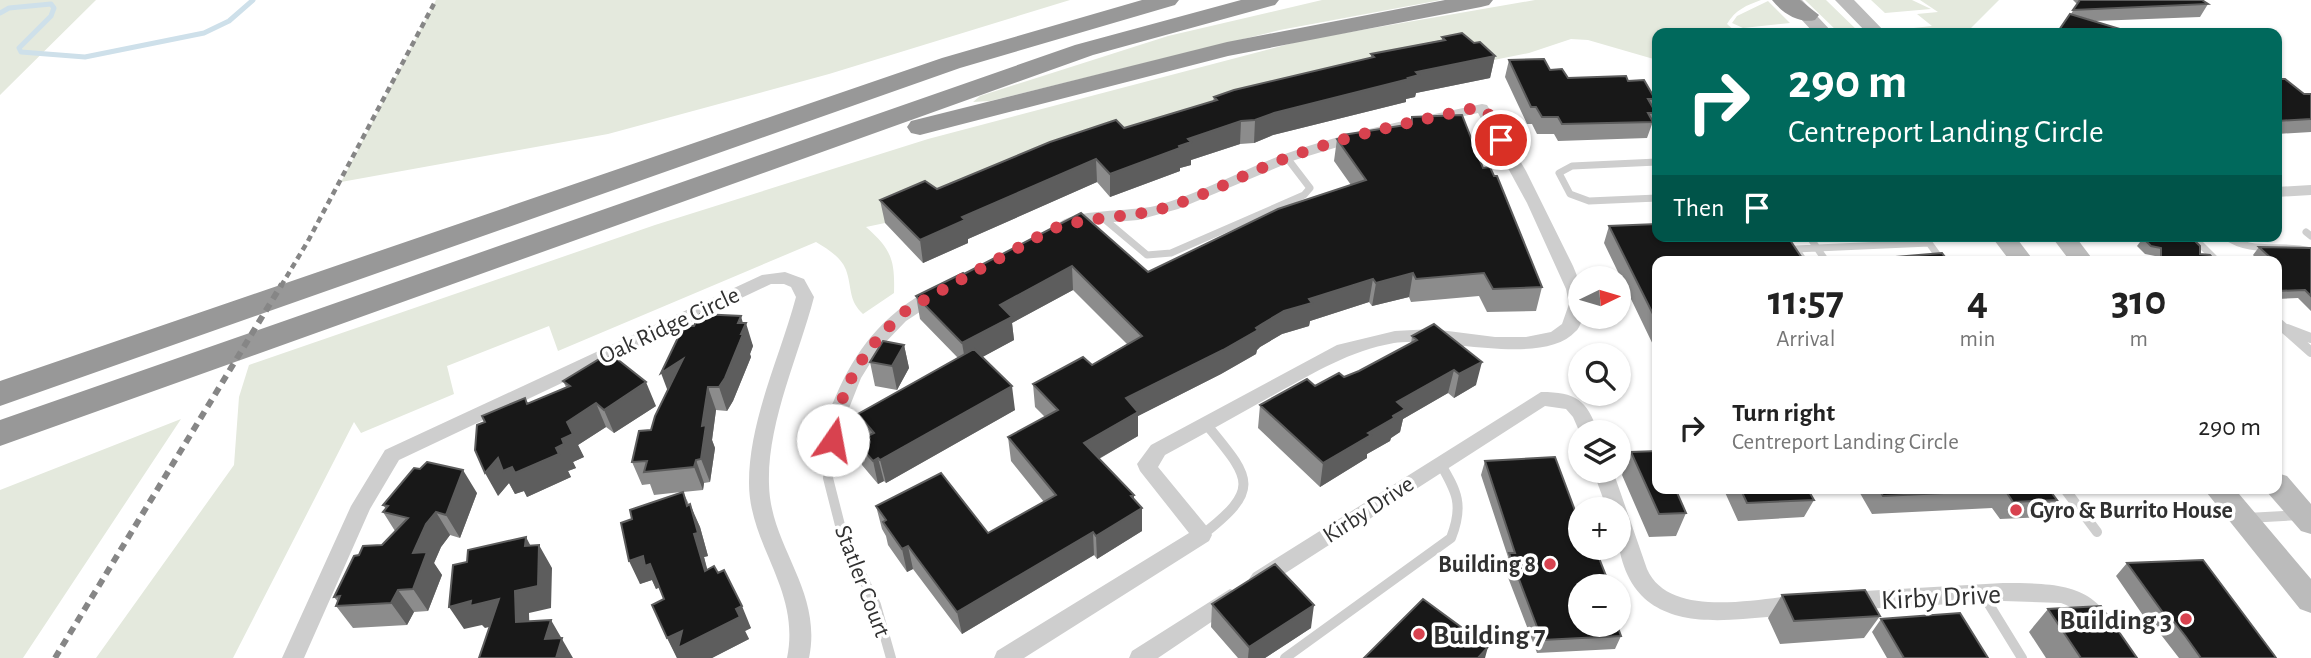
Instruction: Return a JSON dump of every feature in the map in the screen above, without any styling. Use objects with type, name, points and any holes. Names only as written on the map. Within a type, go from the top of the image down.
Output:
[{"type":"highway","points":[[1007,46],[1045,23],[1122,0]]},
{"type":"highway","points":[[0,394],[1007,46],[1167,0]]},
{"type":"highway","points":[[0,433],[1084,50],[1267,0]]},
{"type":"highway","points":[[658,200],[730,186],[921,127],[1167,63],[1312,31],[1481,0]]},
{"type":"highway","points":[[1784,0],[1800,7]]},
{"type":"main road","points":[[1844,0],[1871,27]]},
{"type":"main road","points":[[1852,0],[1871,27]]},
{"type":"main road","points":[[1800,7],[1819,28]]},
{"type":"main road","points":[[2007,242],[2019,256]]},
{"type":"main road","points":[[2067,242],[2079,256]]},
{"type":"main road","points":[[2282,490],[2307,519]]},
{"type":"main road","points":[[2222,494],[2311,600]]},
{"type":"street","points":[[1005,658],[1202,535],[1173,501],[1147,464],[1158,450],[1343,349],[1395,337],[1432,335],[1494,343],[1526,343],[1550,338],[1570,327],[1578,302],[1568,272],[1511,156],[1489,115],[1482,108],[1374,131],[1287,158],[1172,206],[1138,215],[1077,220],[1052,229]]},
{"type":"street","points":[[2282,192],[2311,190]]},
{"type":"street","name":"Oak Ridge Circle","points":[[293,658],[361,506],[392,454],[768,279],[785,278],[798,282],[805,297],[760,453],[760,502],[799,607],[803,646],[798,658]]},
{"type":"street","points":[[835,421],[847,383],[868,349],[908,309],[956,282]]},
{"type":"street","name":"Kirby Drive","points":[[1140,658],[1541,399],[1562,398],[1573,403],[1581,411],[1584,420]]},
{"type":"street","name":"Kirby Drive","points":[[1631,547],[1645,586],[1661,603],[1694,611],[1982,593],[2058,592],[2078,599],[2090,610],[2122,658]]},
{"type":"lane","points":[[1103,218],[1147,255],[1171,253],[1304,195],[1310,188],[1287,158]]},
{"type":"lane","points":[[1652,162],[1572,166],[1559,173],[1570,194],[1589,201],[1652,198]]},
{"type":"lane","points":[[1813,242],[1823,256]]},
{"type":"lane","points":[[1801,256],[1796,249],[1899,242]]},
{"type":"lane","points":[[1928,242],[1938,256]]},
{"type":"lane","points":[[2198,242],[2212,256]]},
{"type":"lane","points":[[2236,242],[2248,249],[2295,247],[2311,251]]},
{"type":"lane","points":[[1815,256],[1817,248]]},
{"type":"lane","points":[[2282,325],[2311,338]]},
{"type":"lane","points":[[2282,327],[2311,352]]},
{"type":"lane","name":"Statler Court","points":[[835,421],[828,478],[843,537],[876,605],[891,658]]},
{"type":"lane","points":[[1202,535],[1224,519],[1246,489],[1246,481],[1240,467],[1206,424]]},
{"type":"lane","points":[[1285,658],[1451,538],[1460,511],[1459,496],[1440,463]]},
{"type":"lane","points":[[2068,494],[2097,532]]},
{"type":"lane","points":[[2241,519],[2307,519]]},
{"type":"lane","points":[[1982,593],[2022,658]]},
{"type":"shaded area","points":[[0,0],[96,0],[0,95]]},
{"type":"shaded area","points":[[436,0],[1070,0],[829,74],[608,134],[341,182]]},
{"type":"shaded area","points":[[1322,0],[1441,0],[1280,30],[990,101],[973,102],[980,96],[1168,36]]},
{"type":"shaded area","points":[[1535,0],[1761,0],[1734,15],[1727,24],[1732,28],[1652,28],[1652,59],[1588,40],[1571,39],[1529,53],[1469,65],[928,204],[885,223],[866,227],[890,256],[894,271],[894,293],[863,314],[853,300],[842,263],[816,242],[558,351],[549,326],[447,366],[454,394],[361,433],[354,422],[233,658],[96,658],[234,465],[239,397],[249,365],[655,225],[928,139],[1304,40]]},
{"type":"shaded area","points":[[1805,0],[1826,0],[1855,28],[1834,28]]},
{"type":"shaded area","points":[[1871,0],[1912,0],[1931,9],[1885,13]]},
{"type":"shaded area","points":[[1920,0],[1999,0],[1971,28],[1913,28],[1932,26],[1917,14],[1938,12]]},
{"type":"shaded area","points":[[1768,1],[1790,23],[1743,28],[1732,23],[1737,16]]},
{"type":"shaded area","points":[[181,419],[23,658],[0,658],[0,490]]},
{"type":"building","points":[[2080,0],[2202,0],[2208,4],[2073,10]]},
{"type":"building","points":[[2070,14],[2116,28],[2060,28]]},
{"type":"building","points":[[1462,33],[1474,43],[1480,42],[1495,56],[1416,72],[1419,75],[1409,79],[1255,120],[1241,121],[1188,139],[1191,142],[1179,146],[1180,148],[1110,174],[1096,159],[962,217],[965,220],[920,240],[880,200],[925,181],[937,189],[1050,142],[1116,120],[1124,128],[1217,100],[1214,97],[1234,90],[1374,57],[1371,54],[1445,40],[1442,37]]},
{"type":"building","points":[[1544,59],[1550,70],[1562,69],[1568,78],[1626,76],[1628,81],[1644,80],[1652,94],[1652,99],[1648,99],[1652,113],[1648,113],[1652,122],[1562,124],[1558,117],[1542,117],[1536,107],[1531,107],[1509,60]]},
{"type":"building","points":[[2282,79],[2304,94],[2311,94],[2311,119],[2282,121]]},
{"type":"building","points":[[1462,115],[1483,168],[1490,167],[1494,176],[1497,176],[1542,287],[1493,289],[1484,273],[1416,279],[1413,273],[1376,283],[1373,279],[1309,299],[1312,303],[1284,311],[1223,350],[1126,398],[1138,412],[1084,443],[1134,495],[1131,496],[1142,508],[1096,536],[1093,532],[957,612],[908,546],[902,549],[883,522],[886,520],[876,506],[941,473],[988,533],[1056,495],[1008,437],[1058,410],[1033,384],[1083,357],[1092,365],[1142,336],[1072,266],[1000,305],[1012,317],[962,343],[916,296],[1081,213],[1148,272],[1278,209],[1366,180],[1337,139],[1345,137],[1343,135],[1412,124],[1412,117]]},
{"type":"building","points":[[1652,224],[1652,242],[1791,242],[1801,256],[1652,256],[1652,312],[1609,226]]},
{"type":"building","points":[[2147,242],[2196,242],[2200,246],[2200,254],[2211,256],[2161,256],[2161,248],[2151,246]]},
{"type":"building","points":[[2259,247],[2311,248],[2311,296],[2305,290],[2282,291],[2282,256],[2269,256]]},
{"type":"building","points":[[1942,253],[1944,256],[1906,256]]},
{"type":"building","points":[[700,314],[741,316],[738,323],[746,323],[725,378],[719,387],[708,387],[702,426],[706,425],[701,459],[696,460],[694,467],[644,472],[647,461],[632,462],[639,431],[651,430],[655,416],[683,359],[661,373],[684,325],[694,326]]},
{"type":"building","points":[[1434,324],[1482,362],[1459,374],[1454,370],[1397,402],[1405,409],[1368,433],[1371,435],[1323,463],[1260,405],[1307,379],[1315,386],[1339,373],[1344,377],[1359,371],[1417,340],[1412,336]]},
{"type":"building","points":[[883,341],[904,345],[892,366],[870,362]]},
{"type":"building","points":[[974,349],[1012,386],[880,460],[878,458],[873,461],[856,442],[874,433],[858,414]]},
{"type":"building","points":[[612,355],[646,382],[604,410],[596,403],[567,422],[573,434],[562,439],[564,444],[556,448],[559,454],[515,473],[512,467],[503,471],[498,458],[485,473],[475,450],[477,425],[485,422],[482,416],[525,398],[527,404],[570,386],[563,381],[601,358],[604,360]]},
{"type":"building","points":[[1652,451],[1652,494],[1678,494],[1686,513],[1659,514],[1631,452]]},
{"type":"building","name":"Building 8","points":[[1555,457],[1570,497],[1568,560],[1600,560],[1605,574],[1568,574],[1568,637],[1601,637],[1542,640],[1509,553],[1515,553],[1485,461]]},
{"type":"building","points":[[427,462],[463,470],[446,515],[436,512],[426,524],[413,553],[427,552],[413,589],[398,590],[391,603],[336,606],[340,596],[334,597],[354,556],[359,555],[363,546],[382,545],[408,518],[383,512],[388,506],[383,505],[414,468],[420,469]]},
{"type":"building","points":[[683,492],[687,506],[690,504],[698,533],[694,534],[705,571],[714,566],[718,573],[724,570],[742,606],[736,609],[740,617],[678,648],[682,631],[667,638],[652,605],[664,599],[650,564],[645,566],[643,556],[629,561],[621,523],[632,519],[630,510]]},
{"type":"building","points":[[1743,494],[1810,494],[1814,500],[1747,503]]},
{"type":"building","points":[[1882,494],[1924,494],[1883,496]]},
{"type":"building","points":[[2008,494],[2052,494],[2057,500],[2013,502]]},
{"type":"building","points":[[526,537],[525,546],[539,545],[538,586],[515,591],[516,622],[551,620],[545,639],[562,638],[556,658],[479,658],[499,599],[470,606],[471,601],[449,607],[453,565],[467,562],[468,550]]},
{"type":"building","name":"Building 3","points":[[2203,560],[2276,658],[2201,658],[2168,614],[2164,614],[2127,563]]},
{"type":"building","points":[[1275,564],[1314,605],[1249,647],[1212,604]]},
{"type":"building","points":[[1865,590],[1880,616],[1794,621],[1782,595]]},
{"type":"building","name":"Building 7","points":[[1423,599],[1488,647],[1478,658],[1364,658]]},
{"type":"building","points":[[2101,606],[2137,658],[2081,658],[2048,609]]},
{"type":"building","points":[[1960,613],[1988,658],[1904,658],[1881,619]]},
{"type":"waterway","points":[[0,13],[9,8],[51,4],[54,8],[51,16],[19,48],[21,52],[85,57],[204,33],[229,21],[253,0]]},
{"type":"railway","points":[[281,286],[308,241],[436,0]]},
{"type":"railway","points":[[55,658],[282,284]]},
{"type":"place","name":"Gyro & Burrito House","points":[[2016,510]]},
{"type":"place","name":"Building 8","points":[[1550,564]]},
{"type":"place","name":"Building 3","points":[[2186,619]]},
{"type":"place","name":"Building 7","points":[[1419,634]]},
{"type":"route","points":[[833,440],[835,421],[847,383],[868,349],[889,325],[908,309],[1052,229],[1077,220],[1138,215],[1172,206],[1290,157],[1374,131],[1474,108],[1482,108],[1489,115],[1501,140]]}]
